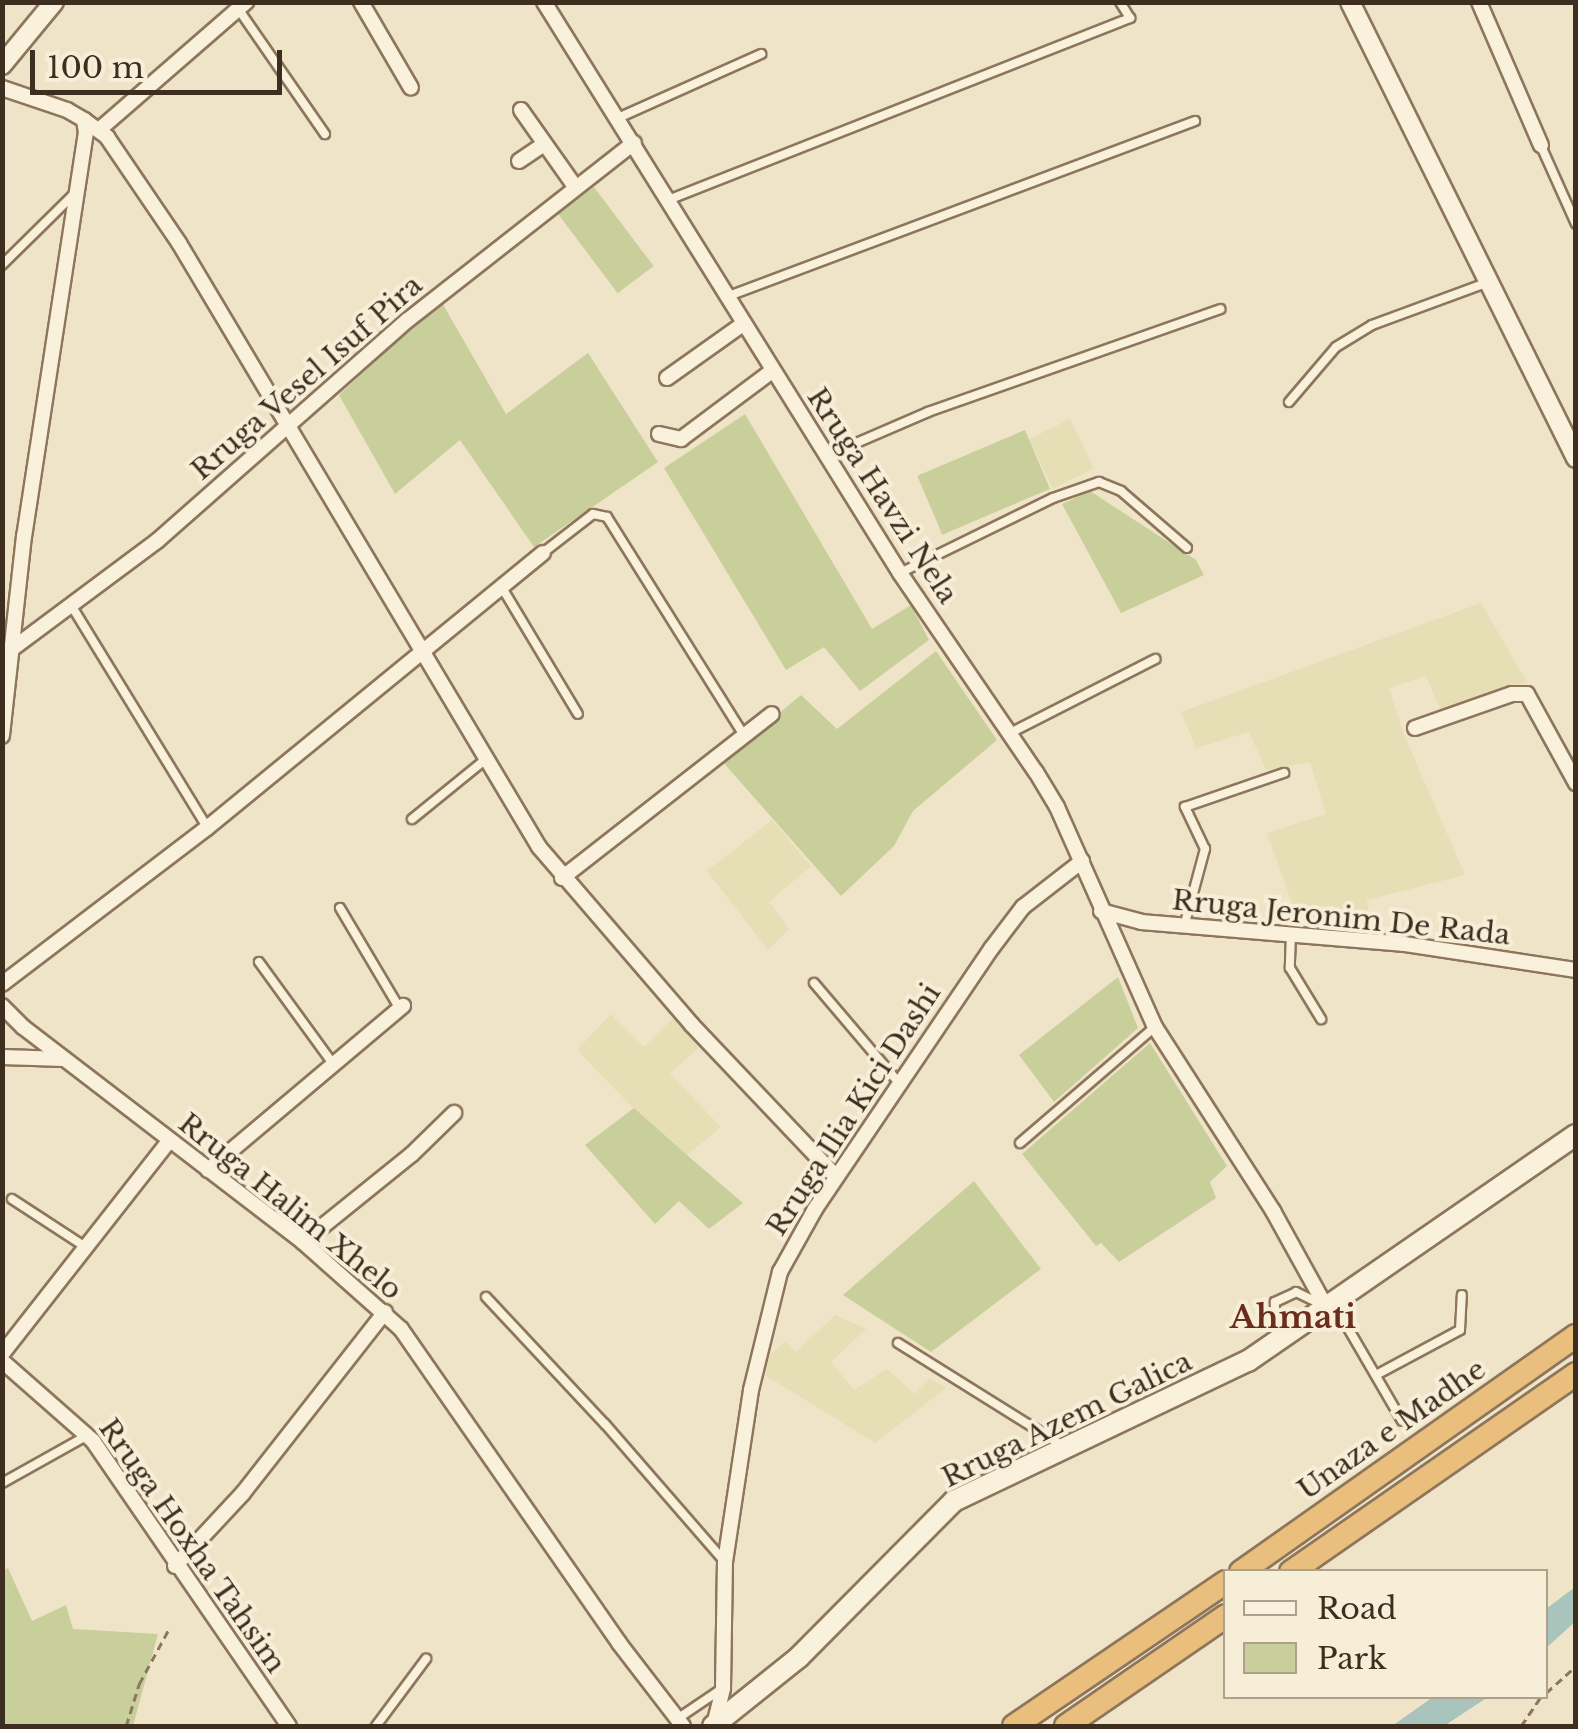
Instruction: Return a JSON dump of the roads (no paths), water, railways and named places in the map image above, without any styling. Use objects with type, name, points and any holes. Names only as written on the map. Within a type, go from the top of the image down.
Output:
[{"type":"highway","points":[[1497,1393],[1576,1322]]},
{"type":"highway","name":"Unaza e Madhe","points":[[1245,1569],[1576,1336]]},
{"type":"highway","points":[[1294,1569],[1576,1374]]},
{"type":"highway","points":[[1514,1417],[1576,1382]]},
{"type":"highway","points":[[1014,1726],[1223,1584]]},
{"type":"highway","points":[[1066,1726],[1223,1618]]},
{"type":"main road","name":"Rruga Azem Galica","points":[[713,1726],[835,1623],[940,1512],[986,1482],[1200,1387],[1276,1342],[1576,1134]]},
{"type":"street","points":[[2,65],[54,2]]},
{"type":"street","points":[[362,2],[410,88]]},
{"type":"street","name":"Rruga Havzi Nela","points":[[544,2],[900,574],[1012,732],[1057,806],[1155,1027],[1330,1306]]},
{"type":"street","points":[[1350,2],[1488,282],[1571,434],[1576,458]]},
{"type":"street","points":[[1478,2],[1541,145]]},
{"type":"street","points":[[100,129],[243,6]]},
{"type":"street","points":[[2,88],[100,129],[179,242],[486,759],[562,878],[836,1178]]},
{"type":"street","points":[[521,110],[576,188]]},
{"type":"street","points":[[2,736],[24,536],[85,144],[84,120]]},
{"type":"street","name":"Rruga Vesel Isuf Pira","points":[[12,649],[157,540],[408,320],[634,143]]},
{"type":"street","points":[[518,161],[544,144]]},
{"type":"street","points":[[666,378],[743,324]]},
{"type":"street","points":[[659,434],[681,439],[772,371]]},
{"type":"street","points":[[2,984],[207,828],[543,553]]},
{"type":"street","points":[[1415,728],[1512,694],[1527,694],[1576,782]]},
{"type":"street","points":[[562,878],[772,714]]},
{"type":"street","name":"Rruga Ilia Kici Dashi","points":[[713,1726],[723,1688],[725,1562],[751,1390],[780,1272],[899,1083],[1023,907],[1082,861]]},
{"type":"street","name":"Rruga Jeronim De Rada","points":[[1101,910],[1142,922],[1292,932],[1576,970]]},
{"type":"street","name":"Rruga Halim Xhelo","points":[[2,1006],[385,1312],[680,1722]]},
{"type":"street","points":[[208,1170],[402,1008]]},
{"type":"street","points":[[2,1058],[64,1059]]},
{"type":"street","points":[[302,1242],[412,1154],[454,1113]]},
{"type":"street","points":[[2,1358],[169,1141]]},
{"type":"street","points":[[175,1566],[242,1494],[385,1312]]},
{"type":"street","name":"Rruga Hoxha Tahsim","points":[[2,1358],[87,1436],[289,1726]]},
{"type":"lane","points":[[668,200],[1130,18],[1120,2]]},
{"type":"lane","points":[[243,6],[326,134]]},
{"type":"lane","points":[[618,118],[761,54]]},
{"type":"lane","points":[[726,297],[1195,121]]},
{"type":"lane","points":[[1541,145],[1576,224]]},
{"type":"lane","points":[[2,265],[76,191]]},
{"type":"lane","points":[[1289,402],[1336,347],[1360,332],[1488,282]]},
{"type":"lane","points":[[826,456],[928,412],[1220,309]]},
{"type":"lane","points":[[900,574],[1053,498],[1098,482],[1121,491],[1187,548]]},
{"type":"lane","points":[[543,553],[593,514],[607,517],[744,735]]},
{"type":"lane","points":[[501,586],[578,714]]},
{"type":"lane","points":[[71,605],[207,828]]},
{"type":"lane","points":[[1012,732],[1155,659]]},
{"type":"lane","points":[[412,819],[486,759]]},
{"type":"lane","points":[[1185,923],[1206,848],[1184,807],[1284,773]]},
{"type":"lane","points":[[340,908],[402,1008]]},
{"type":"lane","points":[[1292,932],[1290,968],[1321,1019]]},
{"type":"lane","points":[[259,962],[334,1065]]},
{"type":"lane","points":[[814,982],[899,1083]]},
{"type":"lane","points":[[1020,1143],[1155,1027]]},
{"type":"lane","points":[[12,1199],[88,1248]]},
{"type":"lane","points":[[1276,1342],[1274,1302],[1296,1292],[1309,1294],[1330,1306],[1402,1420]]},
{"type":"lane","points":[[1376,1375],[1460,1330],[1462,1295]]},
{"type":"lane","points":[[486,1297],[605,1424],[725,1562]]},
{"type":"lane","points":[[898,1343],[1064,1447]]},
{"type":"lane","points":[[2,1483],[87,1436]]},
{"type":"lane","points":[[376,1726],[426,1659]]},
{"type":"lane","points":[[680,1722],[723,1688]]},
{"type":"water","points":[[1575,1587],[1575,1622],[1548,1646],[1548,1607]]},
{"type":"water","points":[[1430,1699],[1485,1699],[1444,1726],[1392,1726]]},
{"type":"district","name":"Ahmati","points":[[1293,1317]]}]
